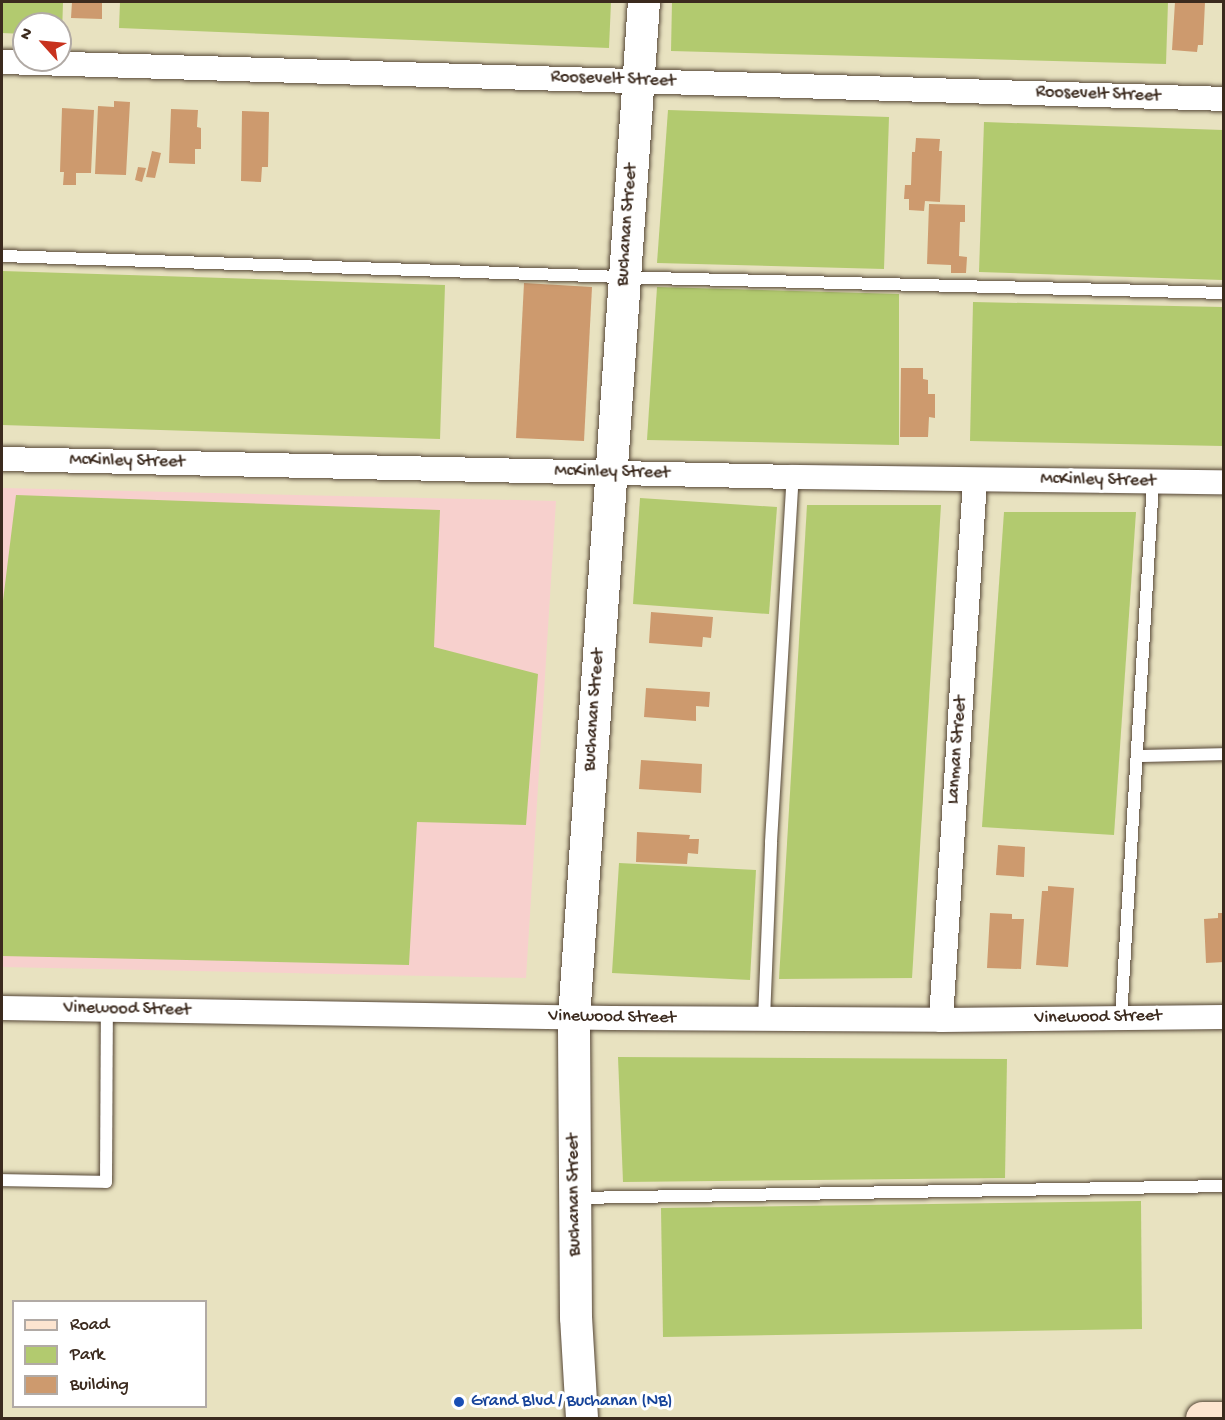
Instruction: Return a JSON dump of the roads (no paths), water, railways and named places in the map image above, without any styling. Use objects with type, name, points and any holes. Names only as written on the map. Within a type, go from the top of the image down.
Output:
[{"type":"main road","points":[[1202,1419],[1224,1418]]},
{"type":"street","name":"Buchanan Street","points":[[582,1419],[576,1318],[574,1018],[644,2]]},
{"type":"street","name":"Roosevelt Street","points":[[2,62],[1224,99]]},
{"type":"street","name":"McKinley Street","points":[[2,459],[793,477],[1224,483]]},
{"type":"street","name":"Lanman Street","points":[[941,1020],[975,480]]},
{"type":"street","name":"Vinewood Street","points":[[2,1008],[574,1018],[941,1020],[1224,1017]]},
{"type":"lane","points":[[2,256],[625,278],[1224,293]]},
{"type":"lane","points":[[764,1019],[771,842],[793,477]]},
{"type":"lane","points":[[1122,1018],[1153,482]]},
{"type":"lane","points":[[1137,756],[1224,754]]},
{"type":"lane","points":[[2,1180],[106,1182],[107,1010]]},
{"type":"lane","points":[[575,1198],[1224,1186]]},
{"type":"place","name":"Grand Blvd / Buchanan (NB)","points":[[459,1402]]}]
